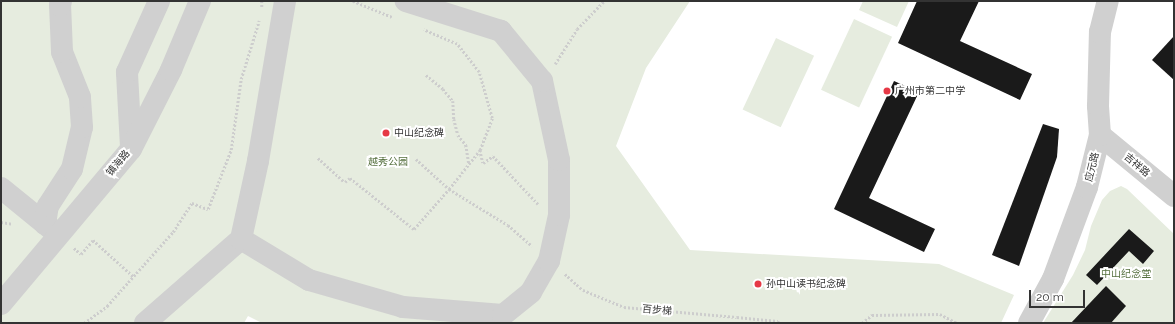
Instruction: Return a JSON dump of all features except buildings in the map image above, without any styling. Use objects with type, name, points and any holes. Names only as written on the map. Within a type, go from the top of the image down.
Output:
[{"type":"street","points":[[52,229],[48,206],[72,169],[82,127],[80,97],[62,52],[61,1]]},
{"type":"street","points":[[131,149],[127,72],[159,1]]},
{"type":"street","name":"镇海路","points":[[1,304],[52,229],[131,149],[171,70],[200,1]]},
{"type":"street","points":[[145,323],[241,239],[258,161],[285,1]]},
{"type":"street","name":"应元路","points":[[1029,323],[1053,279],[1087,187],[1100,134],[1098,106],[1100,39],[1108,1]]},
{"type":"street","points":[[241,239],[310,280],[403,307],[503,315],[531,292],[549,261],[559,215],[559,160],[542,81],[501,30],[402,10]]},
{"type":"street","name":"吉祥路","points":[[1100,134],[1174,196]]},
{"type":"street","points":[[1,188],[52,229]]},
{"type":"path","points":[[84,323],[107,306],[173,232],[192,203],[208,209],[231,150],[241,78],[262,13],[262,1]]},
{"type":"path","points":[[353,1],[402,10]]},
{"type":"path","points":[[554,69],[556,61],[577,29],[604,1]]},
{"type":"path","points":[[318,158],[345,182],[350,178],[414,229],[449,189],[480,150],[492,118],[478,72],[457,44],[417,27]]},
{"type":"path","points":[[426,75],[443,89],[453,101],[454,119],[458,135],[466,145],[469,164]]},
{"type":"path","points":[[480,150],[482,163],[493,156],[549,216],[554,210],[559,215]]},
{"type":"path","name":"百步梯","points":[[416,159],[449,189],[508,225],[583,290],[624,307],[778,321],[779,323]]},
{"type":"path","points":[[52,229],[81,254],[93,240],[133,276]]},
{"type":"path","points":[[862,323],[872,315],[932,314],[940,314],[957,323]]},
{"type":"green space","name":"越秀公园","points":[[1,1],[690,1],[646,68],[616,146],[690,250],[939,264],[1014,295],[1001,323],[262,323],[248,316],[244,323],[1,323]]},
{"type":"green space","points":[[863,1],[909,1],[897,27],[859,10]]},
{"type":"green space","points":[[854,19],[892,37],[859,107],[821,90]]},
{"type":"green space","points":[[776,38],[814,56],[781,127],[743,110]]},
{"type":"green space","name":"中山纪念堂","points":[[1121,186],[1127,189],[1174,234],[1174,323],[1043,323],[1073,275],[1085,250],[1091,226],[1102,200],[1110,191]]},
{"type":"place","name":"广州市第二中学","points":[[887,91]]},
{"type":"place","name":"中山纪念碑","points":[[386,133]]},
{"type":"place","name":"孙中山读书纪念碑","points":[[758,284]]}]
